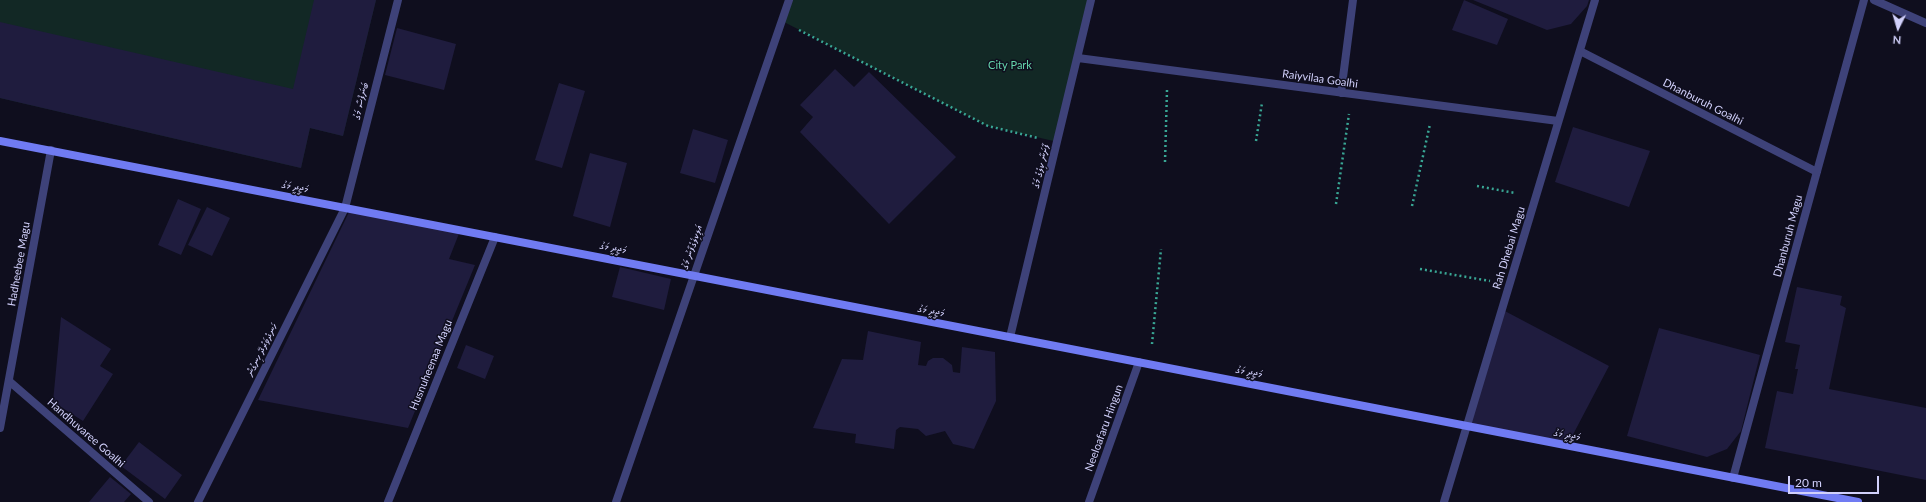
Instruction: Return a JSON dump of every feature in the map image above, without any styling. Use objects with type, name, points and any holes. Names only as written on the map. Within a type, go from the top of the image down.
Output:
[{"type":"street","name":"ބަނަފްސާ މަގު","points":[[345,208],[398,0]]},
{"type":"street","name":"އަލިކިލެގެފާނު މަގު","points":[[616,502],[789,0]]},
{"type":"street","name":"ފާށަނާ ކިލެގެ މަގު","points":[[1010,337],[1091,0]]},
{"type":"street","points":[[1341,93],[1354,0]]},
{"type":"street","name":"Rah Dhebai Magu","points":[[1444,502],[1468,426],[1558,121],[1596,0]]},
{"type":"street","name":"Dhanburuh Magu","points":[[1733,478],[1864,0]]},
{"type":"street","points":[[1874,0],[1926,23]]},
{"type":"street","name":"Dhanburuh Goalhi","points":[[1580,52],[1817,172]]},
{"type":"street","name":"Raiyvilaa Goalhi","points":[[1078,58],[1558,121]]},
{"type":"street","name":"މަޖީދީ މަގު","points":[[0,141],[1858,502]]},
{"type":"street","name":"Hadheebee Magu","points":[[0,428],[51,150]]},
{"type":"street","name":"ހަނދުވަރުދޭ ހިނގުން","points":[[198,502],[345,208]]},
{"type":"street","name":"Husnuheenaa Magu","points":[[388,502],[495,237]]},
{"type":"street","name":"Neeloafaru Hingun","points":[[1089,502],[1139,362]]},
{"type":"street","name":"Handhuvaree Goalhi","points":[[9,381],[149,502]]},
{"type":"path","points":[[782,20],[988,126],[1058,142]]},
{"type":"path","points":[[1165,162],[1167,70]]},
{"type":"path","points":[[1256,141],[1265,82]]},
{"type":"path","points":[[1336,204],[1352,94]]},
{"type":"path","points":[[1412,206],[1435,104]]},
{"type":"path","points":[[1477,186],[1536,196]]},
{"type":"path","points":[[1150,364],[1160,249]]},
{"type":"path","points":[[1420,269],[1509,284]]},
{"type":"green space","points":[[0,0],[376,0],[343,136],[310,128],[301,168],[0,98]]},
{"type":"green space","name":"City Park","points":[[789,0],[1091,0],[1058,142],[988,126],[782,21]]},
{"type":"building","points":[[314,0],[376,0],[343,136],[310,128],[301,168],[0,98],[0,22],[293,89]]},
{"type":"building","points":[[1464,0],[1508,19],[1497,45],[1452,30]]},
{"type":"building","points":[[1473,0],[1589,0],[1587,6],[1571,24],[1547,30]]},
{"type":"building","points":[[397,28],[456,44],[444,90],[385,75]]},
{"type":"building","points":[[835,69],[854,87],[869,72],[956,157],[889,224],[800,132],[813,117],[800,105]]},
{"type":"building","points":[[559,83],[585,91],[562,168],[535,160]]},
{"type":"building","points":[[1573,127],[1650,151],[1629,207],[1555,182]]},
{"type":"building","points":[[693,129],[728,140],[715,183],[680,173]]},
{"type":"building","points":[[590,153],[627,163],[610,227],[573,216]]},
{"type":"building","points":[[178,199],[201,209],[181,255],[158,245]]},
{"type":"building","points":[[207,207],[230,218],[212,256],[188,245]]},
{"type":"building","points":[[350,210],[460,231],[449,259],[475,265],[408,428],[258,400]]},
{"type":"building","points":[[620,267],[671,279],[664,310],[612,297]]},
{"type":"building","points":[[1797,287],[1842,296],[1840,305],[1846,308],[1829,389],[1926,408],[1926,480],[1765,448],[1777,391],[1793,394],[1798,369],[1795,369],[1800,345],[1785,342]]},
{"type":"building","points":[[1501,309],[1609,366],[1567,446],[1468,426]]},
{"type":"building","points":[[61,317],[111,349],[100,366],[113,374],[83,421],[53,402]]},
{"type":"building","points":[[1659,328],[1760,355],[1741,431],[1727,449],[1707,457],[1627,436]]},
{"type":"building","points":[[868,331],[921,342],[918,365],[926,366],[928,361],[933,358],[943,358],[952,365],[953,372],[960,373],[962,347],[995,352],[996,401],[974,449],[953,444],[945,431],[926,436],[918,429],[900,427],[896,430],[894,449],[855,443],[856,434],[813,428],[842,359],[863,360]]},
{"type":"building","points":[[466,345],[494,356],[485,379],[457,368]]},
{"type":"building","points":[[139,442],[182,475],[165,499],[121,466]]},
{"type":"building","points":[[110,477],[131,494],[124,502],[89,502]]}]
